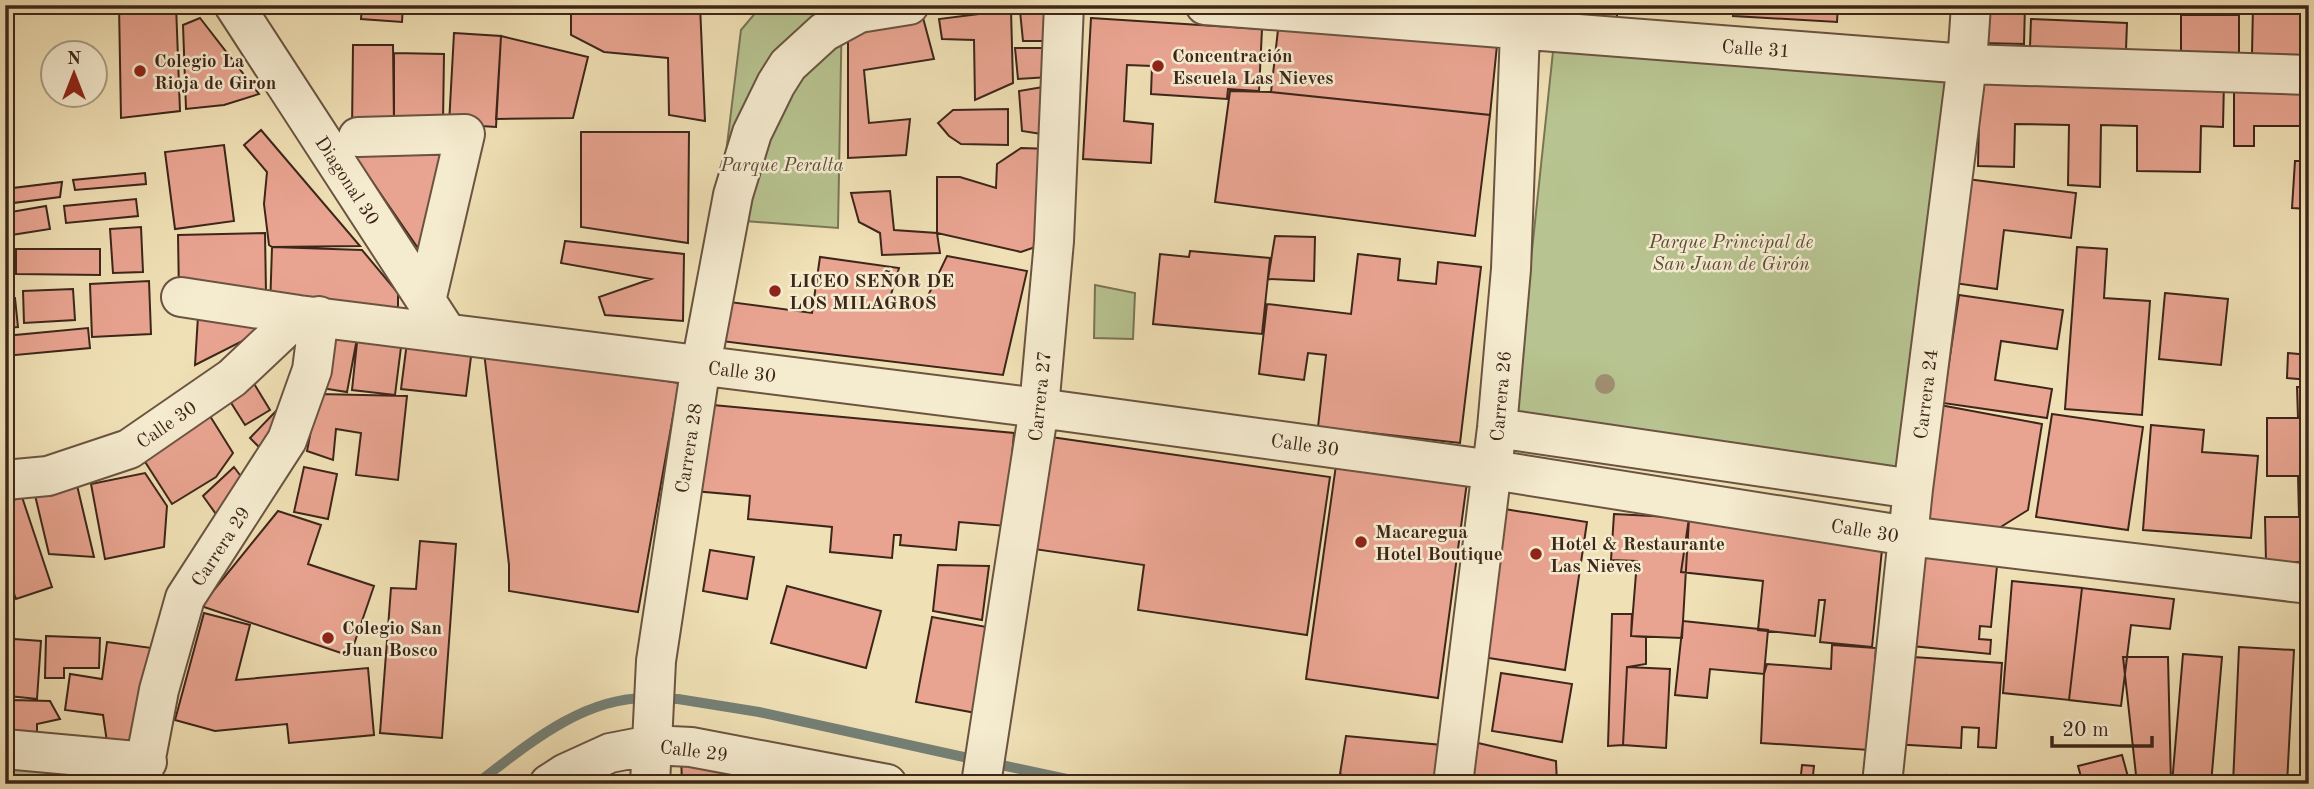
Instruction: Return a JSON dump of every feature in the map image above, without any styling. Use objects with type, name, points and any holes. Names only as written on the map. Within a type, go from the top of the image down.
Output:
[{"type":"street","name":"Carrera 28","points":[[650,784],[656,661],[701,365],[733,195],[752,133],[788,65],[824,32],[850,17],[868,11],[909,5]]},
{"type":"street","name":"Carrera 27","points":[[982,782],[1039,408],[1054,241],[1063,5]]},
{"type":"street","name":"Calle 31","points":[[1205,5],[1521,18],[1968,64],[2309,75]]},
{"type":"street","name":"Carrera 24","points":[[1882,784],[1913,489],[1968,64],[1971,5]]},
{"type":"street","name":"Diagonal 30","points":[[245,12],[447,333]]},
{"type":"street","name":"Carrera 26","points":[[1453,784],[1497,428],[1511,269],[1521,18]]},
{"type":"street","points":[[358,137],[465,134],[426,301]]},
{"type":"street","name":"Calle 30","points":[[181,298],[1039,408],[1493,470],[1908,536],[2309,584]]},
{"type":"street","name":"Calle 30","points":[[5,480],[48,476],[129,449],[232,378],[309,315]]},
{"type":"street","name":"Carrera 29","points":[[143,773],[159,690],[185,598],[287,440],[312,370],[309,315]]},
{"type":"street","points":[[1497,428],[1913,489]]},
{"type":"street","name":"Calle 29","points":[[549,784],[566,773],[652,732],[691,747],[887,784]]},
{"type":"street","points":[[5,749],[143,773]]},
{"type":"green space","name":"Parque Peralta","points":[[762,5],[842,5],[838,228],[718,219],[741,30]]},
{"type":"green space","name":"Parque Principal de San Juan de Girón","points":[[1554,42],[1957,70],[1905,478],[1514,421]]},
{"type":"green space","points":[[1095,285],[1135,293],[1133,339],[1094,338]]},
{"type":"green space","points":[[5,753],[127,770],[126,784],[5,784]]},
{"type":"building","points":[[119,5],[176,5],[180,111],[121,118]]},
{"type":"building","points":[[362,5],[403,5],[402,22],[361,19]]},
{"type":"building","points":[[700,5],[705,121],[669,115],[668,58],[604,52],[571,35],[571,7]]},
{"type":"building","points":[[1529,5],[1617,5],[1617,21],[1528,12]]},
{"type":"building","points":[[1663,5],[1722,5],[1722,8]]},
{"type":"building","points":[[1735,5],[1838,5],[1837,22],[1733,16]]},
{"type":"building","points":[[1983,5],[2025,5],[2024,44],[1982,43]]},
{"type":"building","points":[[2078,5],[2135,5],[2134,13],[2078,8]]},
{"type":"building","points":[[2253,5],[2307,5],[2306,55],[2252,54]]},
{"type":"building","points":[[1050,9],[1051,41],[1023,41],[1020,11]]},
{"type":"building","points":[[1011,10],[1013,83],[975,100],[974,40],[942,39],[939,19]]},
{"type":"building","points":[[1280,12],[1498,35],[1490,115],[1271,92]]},
{"type":"building","points":[[922,14],[934,59],[864,70],[869,123],[910,119],[906,155],[848,158],[848,24]]},
{"type":"building","points":[[2181,15],[2239,15],[2239,53],[2181,53]]},
{"type":"building","points":[[200,18],[259,94],[224,105],[186,109],[183,25]]},
{"type":"building","points":[[1091,18],[1262,29],[1259,91],[1228,89],[1227,99],[1151,94],[1152,66],[1127,65],[1124,121],[1153,124],[1151,163],[1083,159]]},
{"type":"building","points":[[2031,19],[2127,23],[2126,50],[2030,47]]},
{"type":"building","points":[[5,29],[8,29],[9,53],[5,54]]},
{"type":"building","points":[[454,33],[501,36],[496,127],[449,124]]},
{"type":"building","points":[[501,36],[588,57],[573,118],[496,119]]},
{"type":"building","points":[[353,45],[393,45],[394,123],[352,129]]},
{"type":"building","points":[[1015,48],[1049,48],[1049,77],[1018,79]]},
{"type":"building","points":[[394,53],[444,54],[443,123],[394,123]]},
{"type":"building","points":[[1980,75],[2224,80],[2223,127],[2201,126],[2200,172],[2137,171],[2137,126],[2101,125],[2100,187],[2068,185],[2069,125],[2015,124],[2014,167],[1978,166]]},
{"type":"building","points":[[2234,83],[2309,84],[2309,156],[2305,156],[2305,126],[2254,126],[2254,146],[2234,146]]},
{"type":"building","points":[[1049,86],[1048,135],[1022,131],[1019,91]]},
{"type":"building","points":[[1230,91],[1271,92],[1490,115],[1475,236],[1215,202]]},
{"type":"building","points":[[1008,109],[1008,145],[961,144],[949,136],[938,123],[953,110]]},
{"type":"building","points":[[261,130],[360,246],[269,245],[264,204],[267,172],[244,145]]},
{"type":"building","points":[[581,132],[689,132],[688,243],[581,227]]},
{"type":"building","points":[[343,139],[459,144],[422,254]]},
{"type":"building","points":[[224,145],[234,221],[175,229],[165,152]]},
{"type":"building","points":[[1021,148],[1050,149],[1044,244],[1021,252],[937,233],[937,177],[960,177],[996,188],[997,164]]},
{"type":"building","points":[[2295,161],[2309,161],[2309,209],[2292,208]]},
{"type":"building","points":[[145,173],[146,184],[75,190],[73,180]]},
{"type":"building","points":[[1967,179],[2076,193],[2071,238],[2004,230],[1997,289],[1954,283]]},
{"type":"building","points":[[62,182],[60,197],[5,204],[5,189]]},
{"type":"building","points":[[890,191],[894,230],[937,233],[940,253],[882,255],[880,233],[859,222],[851,193]]},
{"type":"building","points":[[136,199],[138,216],[66,223],[64,206]]},
{"type":"building","points":[[46,206],[50,229],[5,236],[5,213]]},
{"type":"building","points":[[141,227],[143,272],[113,273],[110,229]]},
{"type":"building","points":[[265,233],[266,293],[179,295],[178,235]]},
{"type":"building","points":[[1275,236],[1315,237],[1314,281],[1268,279]]},
{"type":"building","points":[[565,241],[684,254],[683,321],[605,315],[599,297],[651,279],[561,263]]},
{"type":"building","points":[[272,247],[362,250],[398,293],[398,314],[270,309]]},
{"type":"building","points":[[2077,247],[2107,249],[2104,298],[2150,301],[2142,415],[2065,409]]},
{"type":"building","points":[[16,249],[100,249],[100,275],[16,274]]},
{"type":"building","points":[[1190,251],[1270,258],[1262,334],[1153,324],[1160,254],[1189,257]]},
{"type":"building","points":[[7,252],[10,295],[5,295]]},
{"type":"building","points":[[1358,254],[1400,259],[1398,280],[1436,284],[1438,262],[1481,267],[1460,443],[1318,427],[1326,355],[1308,353],[1304,380],[1259,374],[1267,304],[1351,314]]},
{"type":"building","points":[[947,256],[1027,271],[1003,375],[721,341],[730,302],[812,313],[820,257],[899,268],[889,301],[925,302]]},
{"type":"building","points":[[149,281],[151,334],[92,337],[90,284]]},
{"type":"building","points":[[73,289],[75,320],[24,323],[23,291]]},
{"type":"building","points":[[2165,293],[2228,299],[2221,365],[2159,359]]},
{"type":"building","points":[[1959,295],[2063,310],[2057,349],[2001,341],[1995,380],[2052,389],[2047,418],[1943,403]]},
{"type":"building","points":[[15,298],[18,327],[5,328],[5,299]]},
{"type":"building","points":[[198,316],[260,316],[258,333],[195,365]]},
{"type":"building","points":[[325,327],[358,333],[347,392],[315,387]]},
{"type":"building","points":[[88,328],[90,348],[5,356],[5,336]]},
{"type":"building","points":[[358,333],[402,339],[395,395],[352,390]]},
{"type":"building","points":[[407,342],[472,349],[466,396],[401,389]]},
{"type":"building","points":[[484,352],[679,383],[638,612],[509,591],[509,565]]},
{"type":"building","points":[[2288,353],[2309,355],[2309,380],[2287,378]]},
{"type":"building","points":[[253,382],[270,410],[245,425],[228,398]]},
{"type":"building","points":[[2297,387],[2309,387],[2309,562],[2266,562],[2265,517],[2299,517],[2298,476],[2267,476],[2267,418],[2298,418]]},
{"type":"building","points":[[318,394],[407,396],[398,480],[356,475],[361,433],[336,429],[333,460],[307,451]]},
{"type":"building","points":[[702,404],[1014,433],[1006,526],[959,522],[956,550],[900,545],[901,535],[894,535],[892,558],[830,552],[832,527],[748,519],[750,496],[694,491]]},
{"type":"building","points":[[1940,405],[2042,424],[2028,510],[1991,533],[1921,519]]},
{"type":"building","points":[[278,409],[271,459],[250,438]]},
{"type":"building","points":[[2052,414],[2143,427],[2128,530],[2036,517]]},
{"type":"building","points":[[210,416],[233,453],[216,477],[172,504],[142,457]]},
{"type":"building","points":[[2151,425],[2204,430],[2202,452],[2258,456],[2251,538],[2143,530]]},
{"type":"building","points":[[1051,437],[1330,477],[1307,635],[1138,610],[1144,565],[1034,549]]},
{"type":"building","points":[[5,444],[8,444],[14,471],[5,473]]},
{"type":"building","points":[[1336,465],[1467,482],[1438,698],[1306,679]]},
{"type":"building","points":[[234,467],[251,490],[226,528],[203,496]]},
{"type":"building","points":[[304,467],[337,474],[328,519],[294,512]]},
{"type":"building","points":[[145,473],[167,506],[164,547],[105,559],[91,484]]},
{"type":"building","points":[[76,481],[94,557],[49,554],[34,491]]},
{"type":"building","points":[[22,497],[52,587],[16,599],[5,569],[5,503]]},
{"type":"building","points":[[1498,508],[1587,522],[1565,670],[1476,656]]},
{"type":"building","points":[[278,511],[321,525],[308,564],[374,586],[350,656],[201,606]]},
{"type":"building","points":[[1614,514],[1689,518],[1682,638],[1631,636],[1637,561],[1611,560]]},
{"type":"building","points":[[1689,518],[1883,540],[1872,647],[1820,642],[1825,600],[1819,600],[1815,636],[1758,630],[1763,581],[1681,572]]},
{"type":"building","points":[[420,541],[456,544],[442,738],[380,733],[391,588],[416,589]]},
{"type":"building","points":[[1913,547],[1998,556],[1991,627],[1980,626],[1979,639],[1991,640],[1990,654],[1902,645]]},
{"type":"building","points":[[710,550],[754,557],[747,599],[703,591]]},
{"type":"building","points":[[938,565],[989,566],[982,620],[933,611]]},
{"type":"building","points":[[2012,581],[2082,588],[2069,700],[2003,693]]},
{"type":"building","points":[[787,586],[881,611],[866,668],[771,643]]},
{"type":"building","points":[[2082,588],[2174,599],[2170,629],[2131,625],[2121,706],[2069,700]]},
{"type":"building","points":[[204,613],[250,625],[236,680],[368,668],[374,735],[289,743],[287,724],[215,731],[175,720]]},
{"type":"building","points":[[1612,614],[1632,614],[1631,636],[1646,637],[1646,664],[1627,667],[1623,745],[1608,746]]},
{"type":"building","points":[[932,617],[992,628],[976,713],[916,702]]},
{"type":"building","points":[[1683,621],[1768,630],[1764,674],[1710,669],[1707,698],[1675,695]]},
{"type":"building","points":[[46,636],[100,638],[99,668],[64,668],[64,678],[45,678]]},
{"type":"building","points":[[14,639],[41,641],[37,699],[9,696]]},
{"type":"building","points":[[107,642],[152,648],[148,752],[107,742],[103,715],[65,710],[70,674],[102,679]]},
{"type":"building","points":[[7,644],[8,683],[5,683]]},
{"type":"building","points":[[1832,645],[1876,648],[1869,750],[1761,743],[1764,674],[1767,664],[1831,669]]},
{"type":"building","points":[[2239,647],[2294,650],[2287,784],[2233,784]]},
{"type":"building","points":[[2183,654],[2222,657],[2211,784],[2172,784]]},
{"type":"building","points":[[1898,656],[2002,663],[1996,748],[1978,747],[1979,728],[1962,727],[1961,748],[1892,744]]},
{"type":"building","points":[[2123,657],[2168,657],[2171,784],[2137,784]]},
{"type":"building","points":[[1627,667],[1670,669],[1666,748],[1623,745]]},
{"type":"building","points":[[1501,673],[1572,684],[1562,742],[1492,731]]},
{"type":"building","points":[[12,700],[50,701],[60,719],[37,724],[37,742],[11,741]]},
{"type":"building","points":[[1346,736],[1442,745],[1439,784],[1364,784],[1340,774]]},
{"type":"building","points":[[1478,743],[1556,761],[1557,784],[1471,784]]},
{"type":"building","points":[[750,752],[747,784],[682,784],[681,754]]},
{"type":"building","points":[[2122,755],[2130,784],[2083,784],[2078,766]]},
{"type":"building","points":[[1802,765],[1814,766],[1812,784],[1800,784]]},
{"type":"building","points":[[1947,775],[2000,784],[1947,784]]},
{"type":"waterway","points":[[476,784],[556,726],[600,706],[648,698]]},
{"type":"waterway","points":[[663,699],[759,712],[977,760]]},
{"type":"waterway","points":[[992,763],[1090,784]]},
{"type":"place","name":"Concentración Escuela Las Nieves","points":[[1158,66]]},
{"type":"place","name":"Colegio La Rioja de Giron","points":[[140,71]]},
{"type":"place","name":"LICEO SEÑOR DE LOS MILAGROS","points":[[775,291]]},
{"type":"place","name":"Macaregua Hotel Boutique","points":[[1361,542]]},
{"type":"place","name":"Hotel & Restaurante Las Nieves","points":[[1536,554]]},
{"type":"place","name":"Colegio San Juan Bosco","points":[[328,638]]}]
